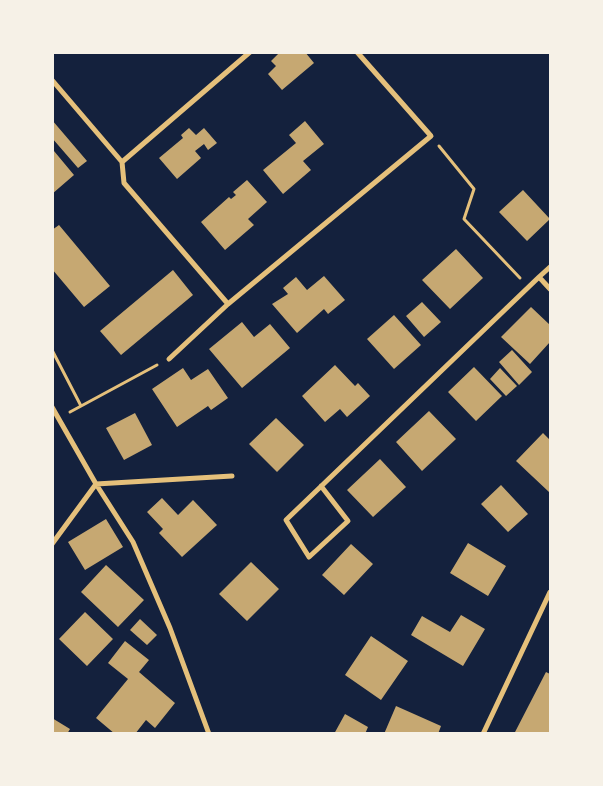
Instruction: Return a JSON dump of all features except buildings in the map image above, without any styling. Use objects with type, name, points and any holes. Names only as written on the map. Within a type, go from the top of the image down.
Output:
[{"type":"street","points":[[122,162],[250,52]]},
{"type":"street","points":[[169,359],[228,304],[430,136],[358,52]]},
{"type":"street","points":[[52,80],[122,162],[124,183],[228,304]]},
{"type":"street","points":[[321,486],[348,521],[309,557],[286,520],[321,486],[529,288],[550,267]]},
{"type":"street","points":[[539,277],[550,290]]},
{"type":"street","points":[[52,407],[96,484],[133,542],[170,628],[209,734]]},
{"type":"street","points":[[96,484],[232,476]]},
{"type":"street","points":[[52,544],[96,484]]},
{"type":"street","points":[[483,734],[550,592]]},
{"type":"path","points":[[430,136],[474,189],[464,220],[529,288]]},
{"type":"path","points":[[52,350],[81,406]]},
{"type":"path","points":[[59,418],[169,359]]}]
